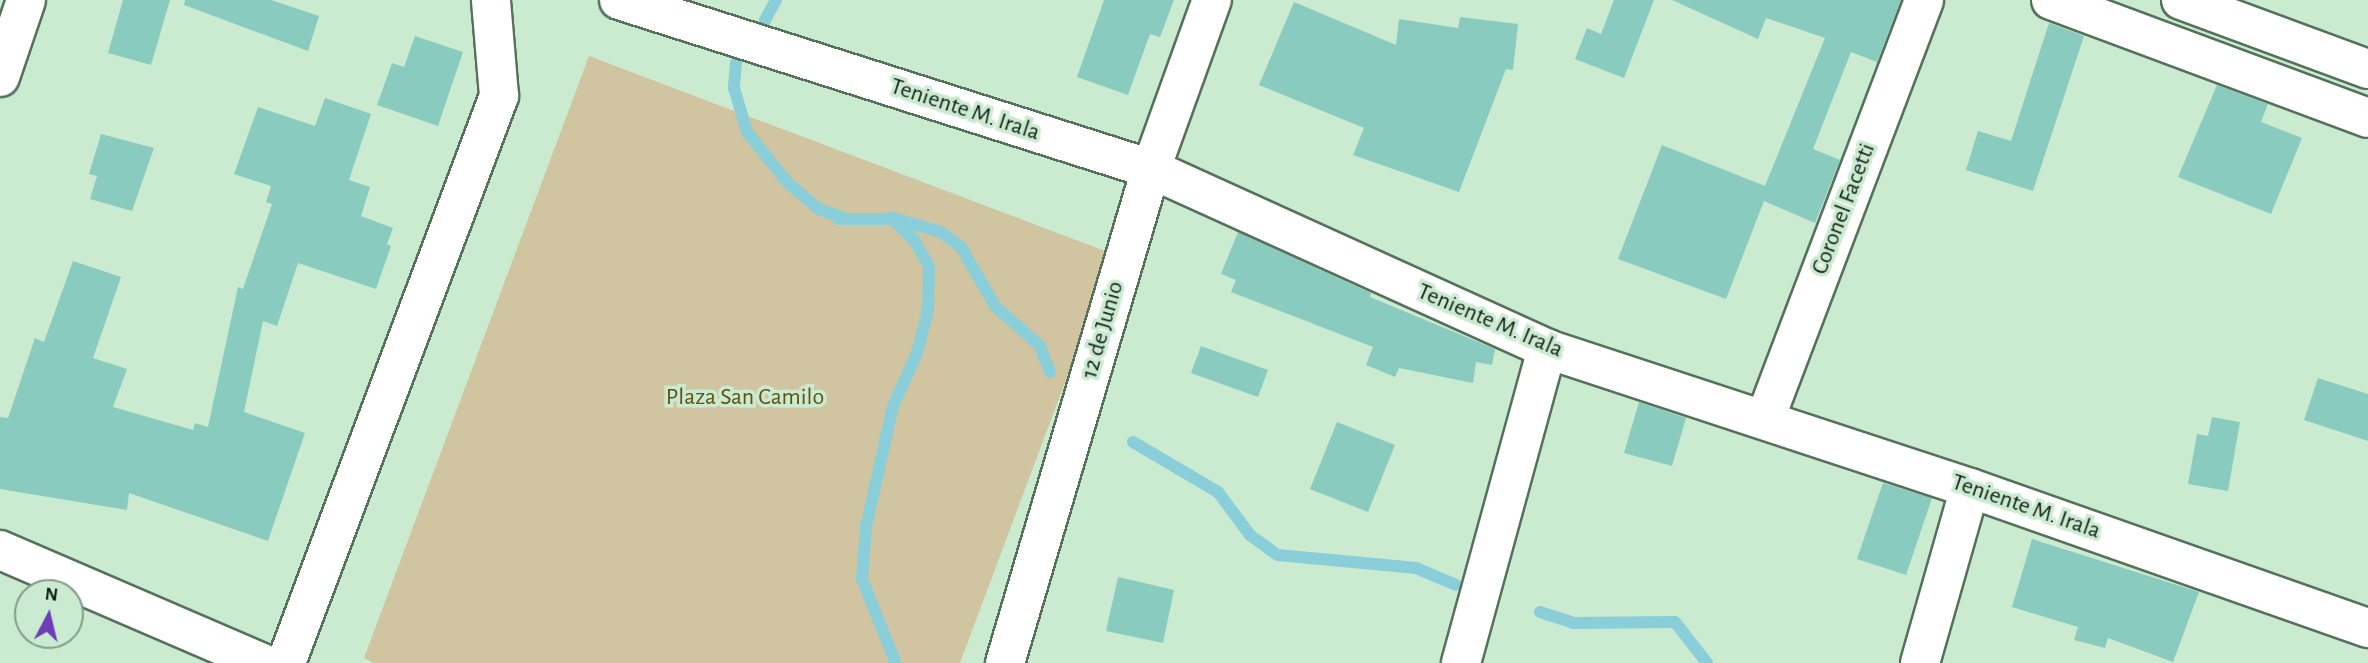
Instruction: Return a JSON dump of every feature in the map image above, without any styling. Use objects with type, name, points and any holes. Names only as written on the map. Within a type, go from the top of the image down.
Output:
[{"type":"street","points":[[0,77],[26,0]]},
{"type":"street","points":[[286,663],[499,96],[491,0]]},
{"type":"street","name":"Teniente M. Irala","points":[[619,0],[1151,169],[1547,349],[1970,488],[2368,628]]},
{"type":"street","name":"12 de Junio","points":[[1005,663],[1151,169],[1212,0]]},
{"type":"street","name":"Coronel Facetti","points":[[1765,419],[1924,0]]},
{"type":"street","points":[[2051,0],[2368,118]]},
{"type":"street","points":[[2181,0],[2368,69]]},
{"type":"street","points":[[1461,663],[1547,349]]},
{"type":"street","points":[[1920,663],[1970,488]]},
{"type":"street","points":[[0,550],[263,663]]},
{"type":"green space","name":"Plaza San Camilo","points":[[589,56],[1113,254],[960,663],[374,663],[364,658]]},
{"type":"building","points":[[123,0],[170,0],[151,65],[108,53]]},
{"type":"building","points":[[185,0],[271,0],[319,16],[308,51],[184,5]]},
{"type":"building","points":[[1104,0],[1174,0],[1160,37],[1150,34],[1128,95],[1077,77]]},
{"type":"building","points":[[1614,0],[1654,0],[1624,78],[1575,59],[1587,28],[1601,34]]},
{"type":"building","points":[[1672,0],[1901,0],[1877,62],[1851,52],[1813,149],[1840,160],[1815,223],[1764,201],[1726,299],[1618,259],[1662,145],[1765,186],[1825,38],[1766,18],[1758,39]]},
{"type":"building","points":[[1294,2],[1396,45],[1399,19],[1458,28],[1460,17],[1518,24],[1513,70],[1506,69],[1459,192],[1353,155],[1364,128],[1259,85]]},
{"type":"building","points":[[2049,23],[2084,36],[2033,191],[1966,170],[1978,131],[2011,141]]},
{"type":"building","points":[[415,36],[463,52],[438,126],[377,105],[392,63],[404,67]]},
{"type":"building","points":[[2217,85],[2268,104],[2261,122],[2302,138],[2271,214],[2178,177]]},
{"type":"building","points":[[325,98],[371,114],[349,180],[370,187],[361,216],[393,228],[387,244],[391,246],[376,289],[298,263],[277,326],[263,321],[244,412],[305,433],[268,541],[129,493],[127,510],[0,489],[0,417],[8,418],[35,338],[44,342],[73,261],[121,277],[93,358],[127,369],[113,407],[193,430],[195,423],[208,427],[238,287],[243,289],[272,204],[266,202],[271,186],[234,174],[258,107],[315,126]]},
{"type":"building","points":[[101,134],[154,148],[132,211],[90,199],[97,176],[89,174]]},
{"type":"building","points":[[1238,232],[1371,293],[1370,297],[1495,349],[1492,365],[1476,362],[1473,383],[1399,368],[1395,377],[1366,365],[1373,347],[1231,292],[1236,280],[1221,274]]},
{"type":"building","points":[[1201,346],[1268,370],[1258,397],[1191,373]]},
{"type":"building","points":[[2318,378],[2368,394],[2368,441],[2304,420]]},
{"type":"building","points":[[1639,402],[1686,418],[1672,466],[1624,453]]},
{"type":"building","points":[[2212,417],[2240,422],[2228,491],[2188,484],[2197,434],[2208,436]]},
{"type":"building","points":[[1337,422],[1395,445],[1368,512],[1310,489]]},
{"type":"building","points":[[1883,483],[1932,498],[1906,575],[1857,559]]},
{"type":"building","points":[[2032,539],[2199,592],[2173,662],[2108,638],[2105,648],[2074,640],[2078,627],[2012,607]]},
{"type":"building","points":[[1118,577],[1174,590],[1163,643],[1106,631]]},
{"type":"waterway","points":[[765,20],[776,0]]},
{"type":"waterway","points":[[736,63],[734,88],[747,132],[787,182],[819,209],[844,218]]},
{"type":"waterway","points":[[890,217],[941,232],[961,247],[995,306],[1040,346],[1050,372]]},
{"type":"waterway","points":[[838,219],[893,219],[914,240],[929,266],[928,310],[917,353],[893,406],[866,527],[862,579],[895,661]]},
{"type":"waterway","points":[[1133,442],[1218,492],[1250,535],[1278,555],[1416,568],[1456,585]]},
{"type":"waterway","points":[[1540,612],[1573,623],[1675,622],[1707,663]]}]
